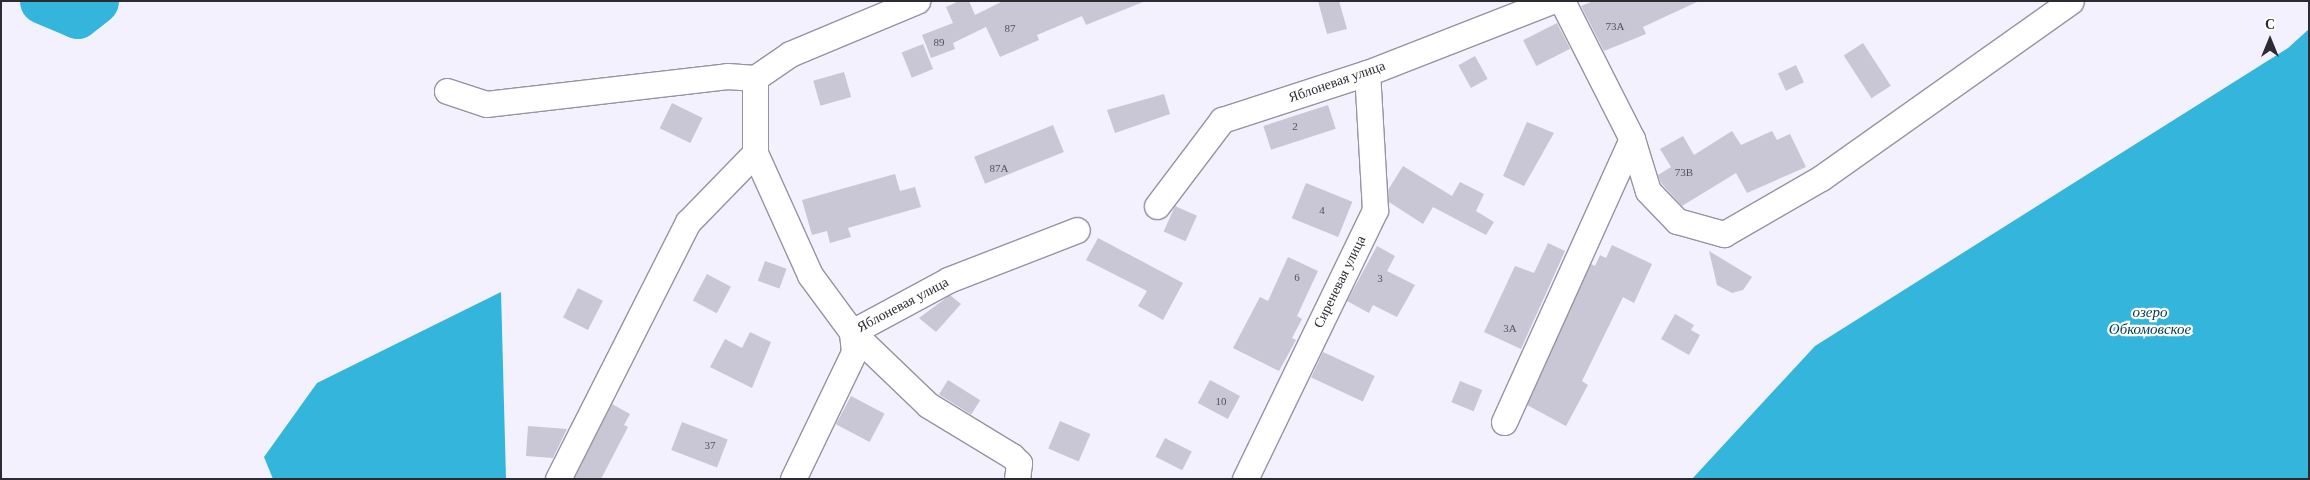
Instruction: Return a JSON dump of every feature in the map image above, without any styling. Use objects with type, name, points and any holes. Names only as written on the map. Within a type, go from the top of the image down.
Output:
[{"type":"street","points":[[447,91],[486,104],[727,76],[756,78],[790,54],[917,1]]},
{"type":"street","name":"Яблоневая улица","points":[[1157,206],[1222,120],[1367,73],[1552,1]]},
{"type":"street","points":[[1562,1],[1632,140],[1648,190],[1677,221],[1724,234],[1821,178],[2072,1]]},
{"type":"street","name":"Сиреневая улица","points":[[1245,479],[1375,210],[1367,73]]},
{"type":"street","points":[[756,78],[756,153],[810,275],[852,332],[928,405],[1012,456],[1019,463],[1017,479]]},
{"type":"street","points":[[1504,422],[1632,140]]},
{"type":"street","points":[[558,479],[688,222],[756,153]]},
{"type":"street","name":"Яблоневая улица","points":[[794,479],[854,352],[852,332],[948,280],[1077,230]]},
{"type":"water","name":"озеро Обкомовское","points":[[2309,29],[2309,479],[1692,479],[1815,346],[2288,48]]},
{"type":"water","points":[[501,292],[506,479],[273,479],[264,457],[317,383]]},
{"type":"building","points":[[959,1],[969,1],[975,15],[1003,1],[1143,2],[1086,25],[1082,16],[1037,35],[1039,40],[1000,57],[986,27],[953,43],[955,49],[931,58],[922,35],[953,23],[946,7]]},
{"type":"building","points":[[1318,1],[1339,1],[1347,29],[1327,34]]},
{"type":"building","points":[[1594,1],[1699,1],[1643,27],[1646,34],[1604,51],[1581,6]]},
{"type":"building","points":[[1557,23],[1570,49],[1536,66],[1523,40]]},
{"type":"building","points":[[1863,43],[1891,86],[1871,98],[1844,56]]},
{"type":"building","points":[[923,44],[933,69],[912,78],[902,53]]},
{"type":"building","points":[[1475,56],[1488,79],[1471,88],[1458,65]]},
{"type":"building","points":[[1796,65],[1804,82],[1786,91],[1778,73]]},
{"type":"building","points":[[844,72],[851,97],[820,106],[813,81]]},
{"type":"building","points":[[1164,94],[1170,114],[1115,133],[1107,110]]},
{"type":"building","points":[[672,103],[703,118],[690,143],[660,128]]},
{"type":"building","points":[[1328,105],[1336,129],[1271,150],[1263,126]]},
{"type":"building","points":[[1527,122],[1554,133],[1524,186],[1503,176]]},
{"type":"building","points":[[1053,125],[1064,152],[985,184],[974,157]]},
{"type":"building","points":[[1732,131],[1741,145],[1772,131],[1777,140],[1790,134],[1806,167],[1747,193],[1736,173],[1682,206],[1661,183],[1658,175],[1671,167],[1660,149],[1683,136],[1694,155]]},
{"type":"building","points":[[1403,166],[1452,196],[1460,182],[1484,194],[1476,211],[1494,222],[1486,235],[1433,207],[1423,224],[1389,202],[1388,190]]},
{"type":"building","points":[[895,174],[900,191],[915,187],[921,207],[848,228],[851,237],[830,243],[827,231],[812,235],[802,200]]},
{"type":"building","points":[[1306,183],[1352,202],[1338,237],[1292,218]]},
{"type":"building","points":[[1175,206],[1197,216],[1186,241],[1164,232]]},
{"type":"building","points":[[1098,238],[1183,283],[1163,320],[1138,306],[1147,291],[1086,260]]},
{"type":"building","points":[[1548,243],[1565,251],[1521,349],[1484,332],[1515,266],[1534,273]]},
{"type":"building","points":[[1612,245],[1652,264],[1634,303],[1623,297],[1582,381],[1588,385],[1566,426],[1527,405],[1591,264],[1595,266],[1600,255],[1606,258]]},
{"type":"building","points":[[1377,246],[1395,256],[1387,271],[1415,285],[1397,317],[1373,305],[1369,313],[1347,301]]},
{"type":"building","points":[[1709,251],[1752,277],[1743,290],[1732,293],[1717,285]]},
{"type":"building","points":[[1288,257],[1318,271],[1297,316],[1302,319],[1292,338],[1296,340],[1279,371],[1233,348],[1260,297],[1268,301]]},
{"type":"building","points":[[765,261],[787,269],[779,289],[758,281]]},
{"type":"building","points":[[707,274],[731,287],[717,313],[693,300]]},
{"type":"building","points":[[578,288],[603,301],[588,330],[563,317]]},
{"type":"building","points":[[950,295],[961,304],[936,332],[919,318]]},
{"type":"building","points":[[1675,314],[1694,325],[1691,330],[1700,335],[1689,355],[1661,339]]},
{"type":"building","points":[[750,332],[771,342],[752,388],[710,367],[725,339],[742,348]]},
{"type":"building","points":[[1323,352],[1375,376],[1363,401],[1311,377]]},
{"type":"building","points":[[948,380],[980,400],[971,415],[939,394]]},
{"type":"building","points":[[1210,380],[1240,396],[1228,419],[1198,403]]},
{"type":"building","points":[[1460,381],[1482,390],[1474,411],[1451,402]]},
{"type":"building","points":[[851,396],[885,414],[870,442],[836,424]]},
{"type":"building","points":[[612,404],[630,414],[624,425],[628,427],[601,479],[574,479]]},
{"type":"building","points":[[1060,421],[1090,434],[1079,462],[1048,449]]},
{"type":"building","points":[[682,422],[728,440],[717,468],[671,450]]},
{"type":"building","points":[[528,426],[567,429],[553,458],[526,456]]},
{"type":"building","points":[[1165,438],[1192,452],[1182,470],[1155,457]]},
{"type":"waterway","points":[[42,1],[77,16],[96,1]]}]
